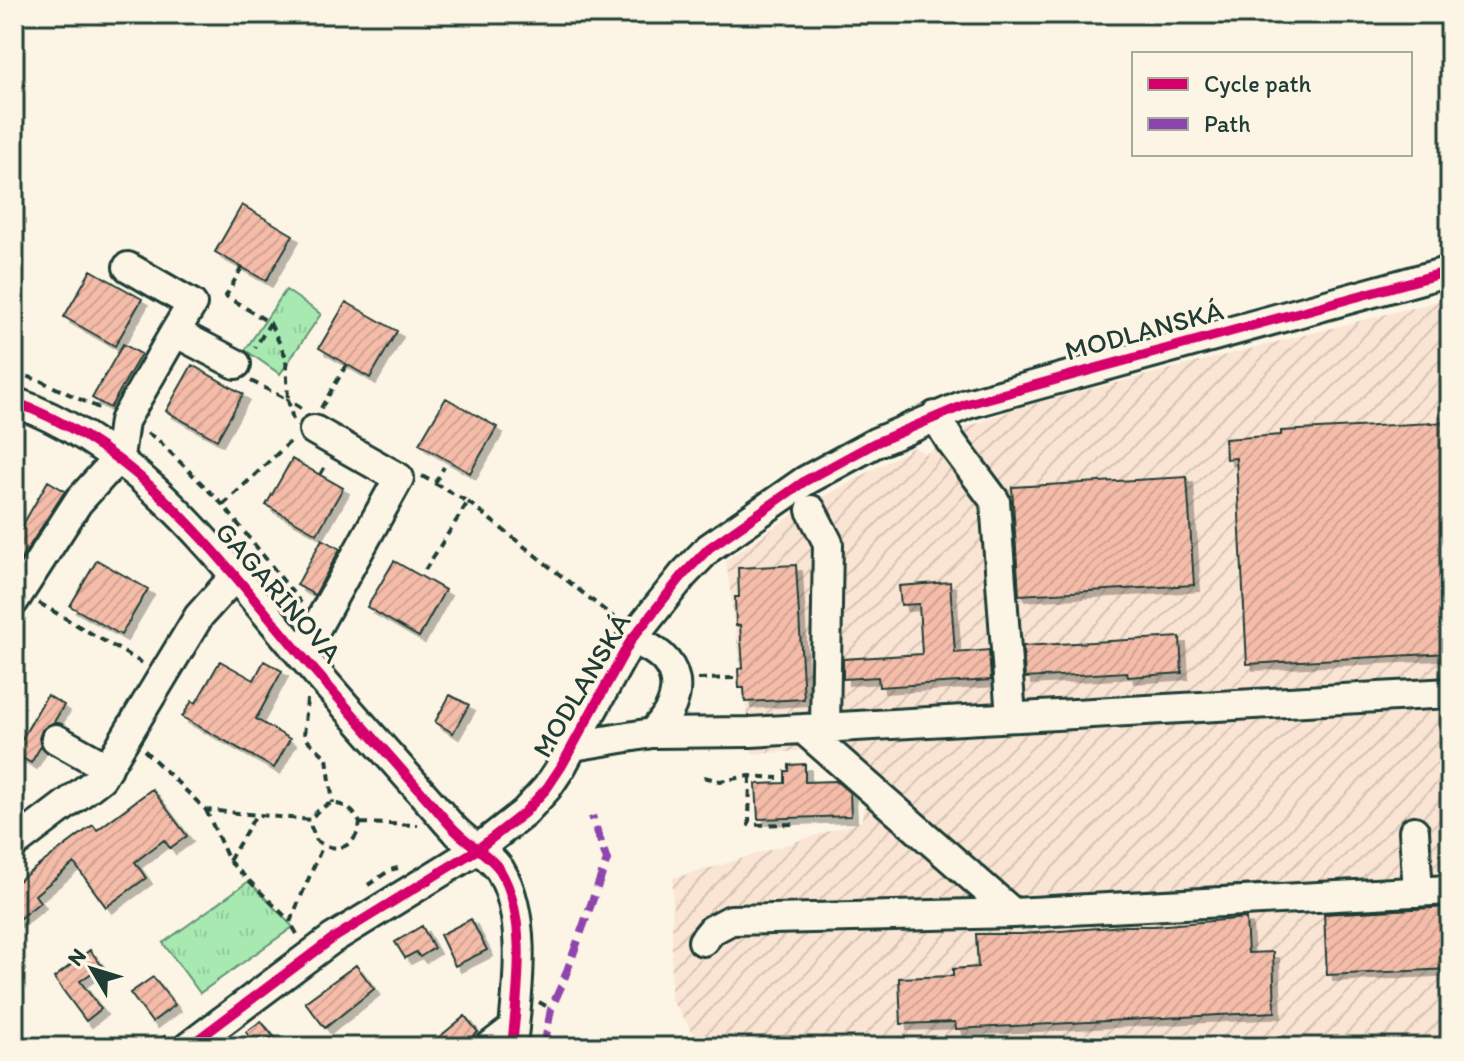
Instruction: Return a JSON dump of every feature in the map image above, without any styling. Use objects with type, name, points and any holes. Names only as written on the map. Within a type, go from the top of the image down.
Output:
[{"type":"street","points":[[17,596],[78,502],[119,457],[124,421],[192,304],[128,267]]},
{"type":"street","name":"MODLANSKÁ","points":[[188,1047],[222,1037],[332,939],[502,832],[538,798],[573,746],[633,637],[683,575],[709,548],[772,502],[875,443],[935,416],[1002,393],[1450,271]]},
{"type":"street","points":[[175,332],[244,358]]},
{"type":"street","name":"GAGARINOVA","points":[[14,402],[72,426],[119,457],[181,516],[437,810],[500,870],[510,894],[516,923],[519,969],[513,1037]]},
{"type":"street","points":[[935,416],[995,501],[1011,717]]},
{"type":"street","points":[[307,426],[399,478]]},
{"type":"street","name":"GAGARINOVA","points":[[301,655],[399,478]]},
{"type":"street","points":[[811,510],[828,543],[814,728]]},
{"type":"street","points":[[14,844],[101,778],[199,616],[235,576]]},
{"type":"street","points":[[633,637],[660,653],[672,669],[676,684],[665,720],[652,733]]},
{"type":"street","points":[[573,746],[652,733],[700,734],[1450,693]]},
{"type":"street","points":[[814,728],[1013,913]]},
{"type":"street","points":[[56,739],[108,768]]},
{"type":"street","points":[[1414,831],[1418,892]]},
{"type":"street","points":[[703,941],[712,930],[731,920],[1013,913],[1450,890]]},
{"type":"street","points":[[489,1047],[513,1037]]},
{"type":"path","points":[[242,267],[226,296],[270,323],[286,357],[288,400],[307,426]]},
{"type":"path","points":[[244,358],[270,323]]},
{"type":"path","points":[[223,505],[307,426],[347,364]]},
{"type":"path","points":[[288,400],[307,426]]},
{"type":"path","points":[[435,483],[444,467]]},
{"type":"path","points":[[399,478],[407,468],[468,502],[633,637]]},
{"type":"path","points":[[425,570],[468,502]]},
{"type":"path","points":[[17,596],[163,675]]},
{"type":"path","points":[[698,679],[739,678]]},
{"type":"path","points":[[322,679],[307,694],[304,737],[327,758],[333,803]]},
{"type":"path","points":[[127,734],[206,810],[229,861],[290,922],[299,936]]},
{"type":"path","points":[[704,777],[720,781],[750,776],[778,778]]},
{"type":"path","points":[[750,776],[749,825],[794,824]]},
{"type":"path","points":[[333,803],[352,811],[360,823],[349,845],[333,849],[323,845],[313,835],[311,820],[325,804],[333,803]]},
{"type":"path","points":[[206,810],[311,820]]},
{"type":"path","points":[[360,823],[417,825],[437,810]]},
{"type":"path","points":[[229,861],[257,813]]},
{"type":"path","points":[[290,922],[323,845]]},
{"type":"shaded area","points":[[1450,298],[1450,1047],[1393,1047],[1381,1039],[1295,1047],[703,1047],[671,1000],[673,878],[862,821],[865,789],[814,750],[752,754],[726,560],[800,510],[914,447],[925,454],[960,437],[962,429],[1021,407]]},
{"type":"green space","points":[[286,290],[321,314],[280,374],[245,350]]},
{"type":"green space","points":[[249,881],[293,927],[200,993],[163,943]]},
{"type":"building","points":[[242,205],[293,235],[266,281],[215,252]]},
{"type":"building","points":[[91,270],[142,299],[115,346],[64,317]]},
{"type":"building","points":[[346,302],[397,331],[370,378],[319,348]]},
{"type":"building","points":[[123,344],[141,354],[110,408],[92,398]]},
{"type":"building","points":[[192,365],[243,394],[217,440],[166,411]]},
{"type":"building","points":[[446,398],[497,427],[470,473],[419,444]]},
{"type":"building","points":[[1450,422],[1450,653],[1247,664],[1236,458],[1226,459],[1225,439],[1281,435],[1281,431]]},
{"type":"building","points":[[292,459],[343,488],[317,534],[266,505]]},
{"type":"building","points":[[1187,477],[1194,585],[1019,595],[1012,487]]},
{"type":"building","points":[[48,481],[65,491],[14,570],[14,540]]},
{"type":"building","points":[[322,539],[340,549],[315,595],[297,585]]},
{"type":"building","points":[[97,560],[148,589],[121,635],[70,606]]},
{"type":"building","points":[[394,561],[445,590],[419,637],[367,607]]},
{"type":"building","points":[[796,565],[804,699],[745,702],[744,688],[739,688],[738,669],[743,668],[740,625],[736,626],[738,568]]},
{"type":"building","points":[[950,582],[955,653],[989,650],[991,680],[879,687],[878,677],[843,679],[843,659],[922,654],[919,604],[901,605],[899,586]]},
{"type":"building","points":[[1180,637],[1182,673],[1128,677],[1127,672],[1025,678],[1023,646]]},
{"type":"building","points":[[220,661],[254,680],[264,661],[282,671],[256,719],[290,739],[274,768],[182,717],[192,701],[196,703]]},
{"type":"building","points":[[47,695],[64,705],[54,722],[42,730],[39,738],[41,746],[31,763],[14,753]]},
{"type":"building","points":[[450,695],[469,705],[453,733],[435,722]]},
{"type":"building","points":[[805,764],[805,782],[836,781],[850,793],[851,816],[758,819],[756,784],[785,783],[785,771],[789,771],[789,765]]},
{"type":"building","points":[[152,789],[187,836],[170,848],[164,840],[135,862],[146,878],[106,907],[74,863],[35,895],[40,902],[14,923],[14,884],[93,825],[97,830]]},
{"type":"building","points":[[1450,907],[1450,969],[1327,975],[1324,914]]},
{"type":"building","points":[[1246,918],[1248,953],[1273,952],[1275,1012],[956,1029],[955,1022],[901,1024],[899,978],[953,976],[953,969],[978,967],[976,934],[1022,934]]},
{"type":"building","points":[[471,919],[487,950],[455,966],[440,935]]},
{"type":"building","points":[[422,926],[434,948],[420,957],[416,952],[405,958],[395,942]]},
{"type":"building","points":[[90,950],[102,966],[80,981],[101,1009],[86,1021],[54,978]]},
{"type":"building","points":[[356,965],[374,989],[325,1028],[305,1002]]},
{"type":"building","points":[[153,977],[175,1005],[152,1022],[130,993]]},
{"type":"building","points":[[465,1016],[478,1032],[460,1047],[427,1047]]},
{"type":"building","points":[[261,1021],[282,1047],[257,1047],[252,1041],[246,1032]]},
{"type":"marked path","points":[[544,1047],[551,1009],[607,860],[592,816]]},
{"type":"cycle path","points":[[188,1047],[332,939],[478,849],[524,813],[561,767],[631,640],[683,575],[709,548],[805,481],[875,443],[967,404],[1450,271]]},
{"type":"cycle path","points":[[14,402],[59,422],[101,447],[174,508],[450,825],[500,870],[509,889],[518,933],[518,980],[512,1047]]}]
